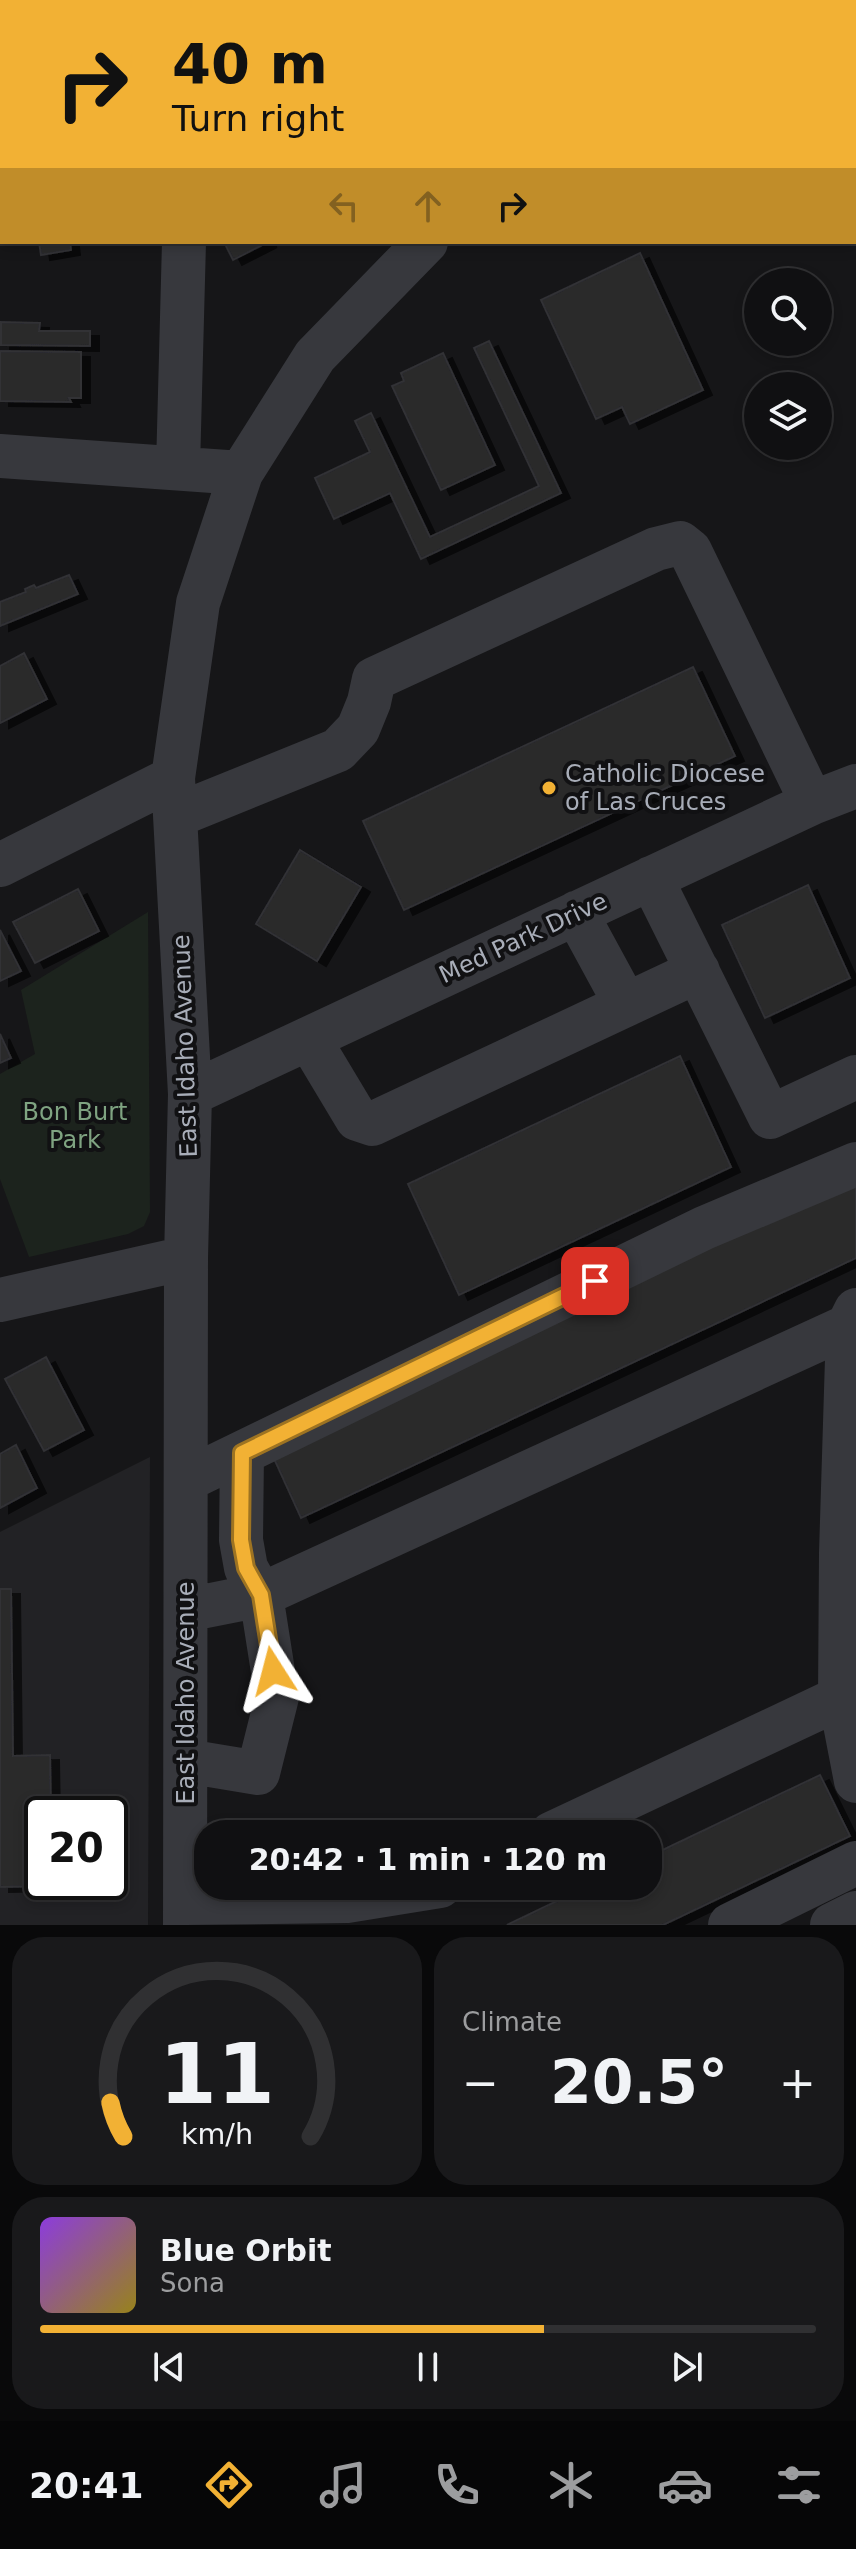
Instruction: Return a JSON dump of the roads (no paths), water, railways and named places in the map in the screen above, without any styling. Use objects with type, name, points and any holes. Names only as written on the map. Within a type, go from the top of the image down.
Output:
[{"type":"street","points":[[178,468],[184,244]]},
{"type":"street","name":"East Idaho Avenue","points":[[185,1914],[186,1258],[190,1094],[174,797],[198,603],[241,473],[315,356],[424,244]]},
{"type":"street","points":[[0,456],[241,473]]},
{"type":"street","points":[[0,865],[174,797],[338,750],[358,729],[374,679],[656,549],[680,543],[690,551],[812,803]]},
{"type":"street","name":"Med Park Drive","points":[[190,1094],[812,803],[856,786]]},
{"type":"street","points":[[651,878],[770,1117],[856,1077]]},
{"type":"street","points":[[576,913],[626,1005]]},
{"type":"street","points":[[309,1039],[357,1119],[372,1124],[698,971]]},
{"type":"street","points":[[186,1480],[704,1228],[856,1164]]},
{"type":"street","points":[[0,1300],[186,1258]]},
{"type":"street","points":[[186,1610],[261,1595],[852,1318],[841,1553],[840,1698],[856,1781]]},
{"type":"street","points":[[186,1761],[258,1773],[277,1697],[261,1595],[246,1568],[241,1540],[242,1453]]},
{"type":"street","points":[[581,1820],[840,1698]]},
{"type":"street","points":[[730,1925],[856,1863]]},
{"type":"street","points":[[185,1914],[347,1901],[433,1900]]},
{"type":"street","points":[[832,1925],[856,1913]]},
{"type":"place","name":"Catholic Diocese of Las Cruces","points":[[549,788]]},
{"type":"park label","name":"Bon Burt Park","points":[[75,1126]]}]
